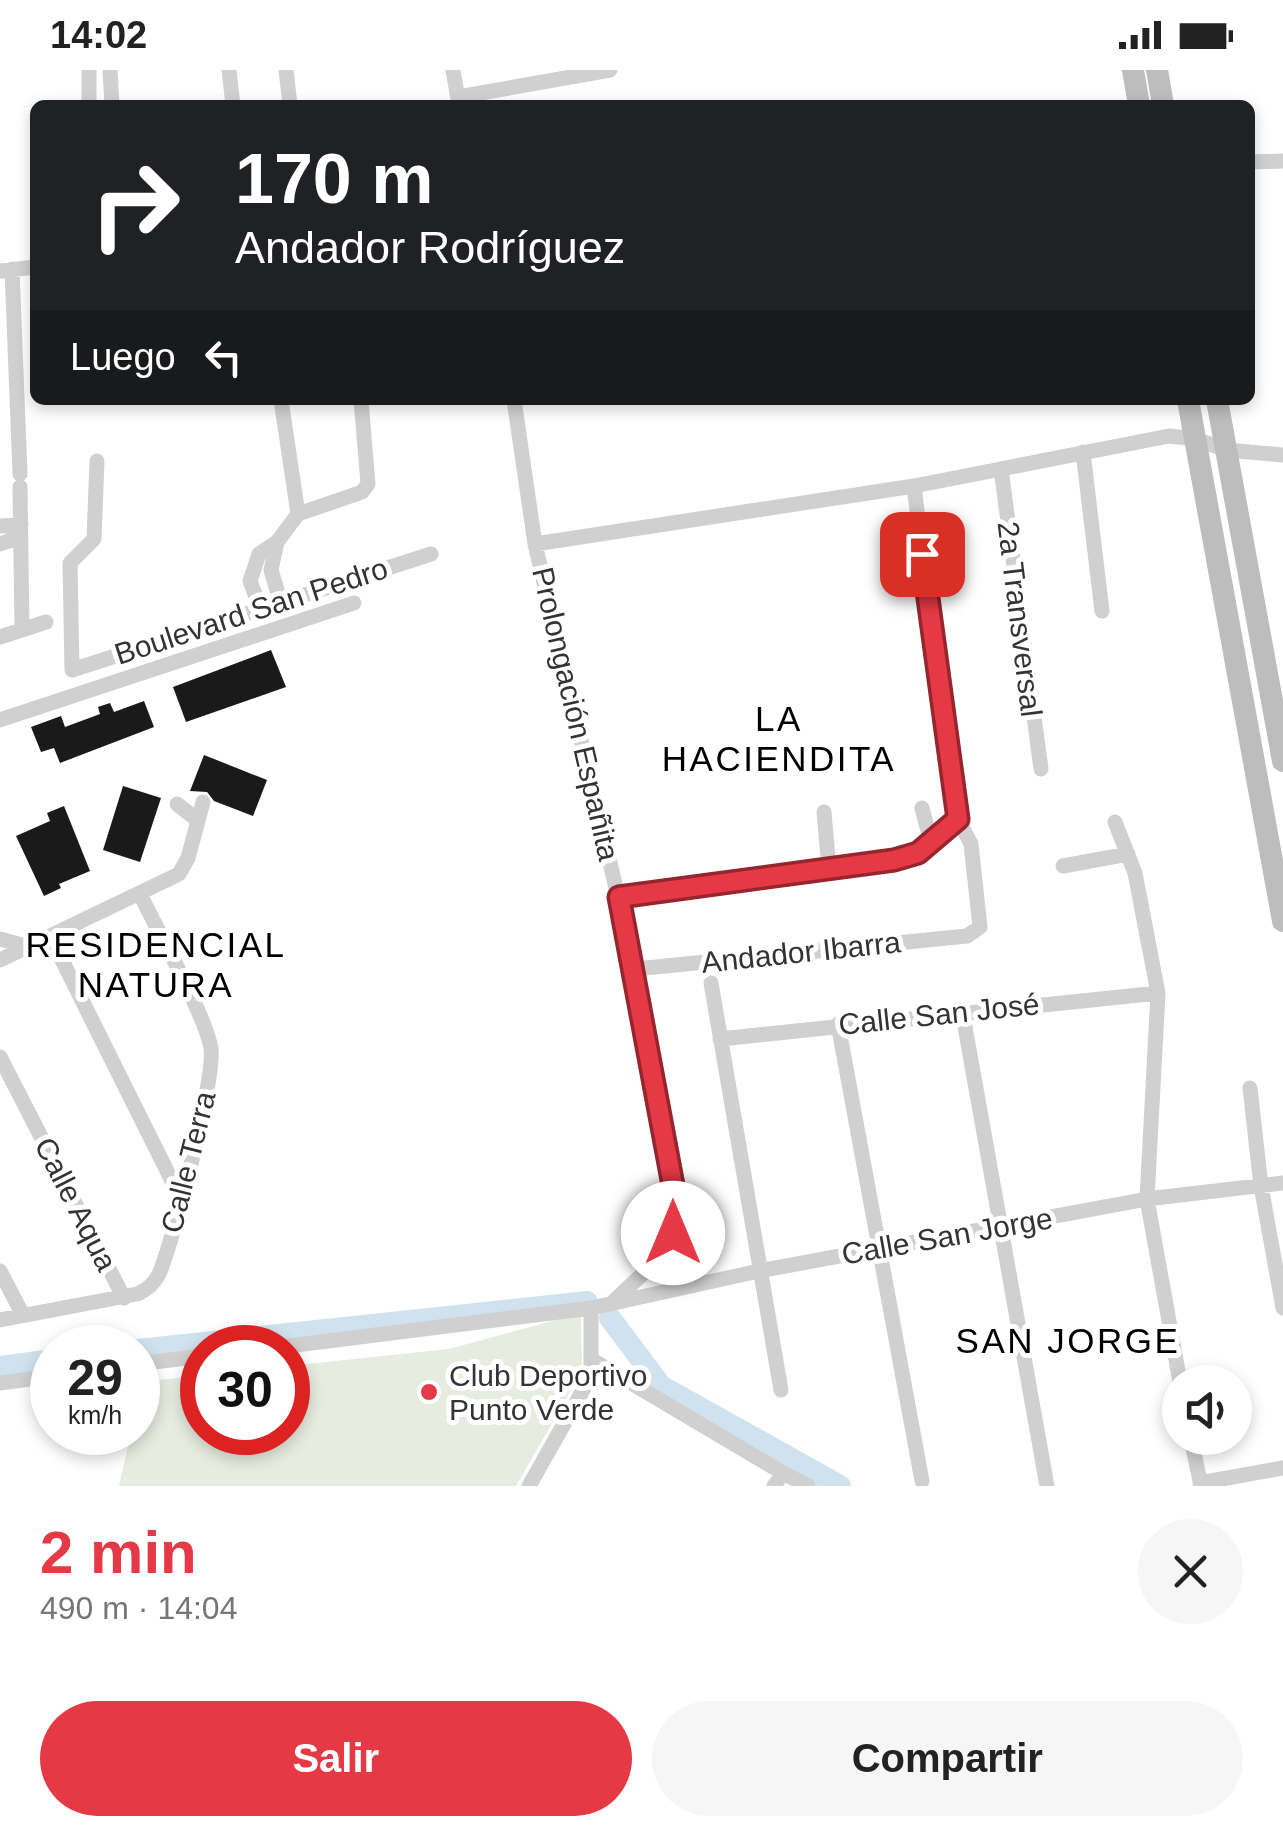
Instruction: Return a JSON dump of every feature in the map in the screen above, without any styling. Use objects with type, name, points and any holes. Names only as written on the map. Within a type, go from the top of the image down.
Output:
[{"type":"main road","points":[[1133,70],[1139,100]]},
{"type":"main road","points":[[1157,70],[1161,100]]},
{"type":"main road","points":[[1189,405],[1283,921]]},
{"type":"main road","points":[[1218,405],[1278,704],[1283,762]]},
{"type":"street","points":[[89,70],[89,100]]},
{"type":"street","points":[[110,70],[112,100]]},
{"type":"street","points":[[229,70],[232,100]]},
{"type":"street","points":[[286,70],[289,100]]},
{"type":"street","points":[[454,70],[459,100]]},
{"type":"street","points":[[464,100],[610,70]]},
{"type":"street","points":[[1255,162],[1283,161]]},
{"type":"street","points":[[6,270],[7,355],[20,480],[22,630]]},
{"type":"street","points":[[282,405],[298,514]]},
{"type":"street","points":[[260,607],[251,572],[259,554],[277,542],[298,514],[362,492],[368,484],[361,405]]},
{"type":"street","name":"Prolongación Españita","points":[[515,405],[536,544],[635,968],[675,1215],[666,1250],[614,1301]]},
{"type":"street","points":[[536,544],[914,486],[1168,436],[1196,439],[1226,450],[1283,455]]},
{"type":"street","points":[[0,442],[18,442]]},
{"type":"street","points":[[1083,452],[1102,611]]},
{"type":"street","name":"Boulevard San Pedro","points":[[97,461],[94,539],[70,563],[72,670],[431,554]]},
{"type":"street","name":"2a Transversal","points":[[1001,469],[1041,769]]},
{"type":"street","points":[[619,897],[908,856],[960,823],[914,486]]},
{"type":"street","points":[[0,526],[21,531]]},
{"type":"street","points":[[0,544],[21,531]]},
{"type":"street","points":[[277,542],[270,570],[280,600]]},
{"type":"street","name":"Boulevard San Pedro","points":[[1,725],[354,603]]},
{"type":"street","points":[[235,616],[241,641]]},
{"type":"street","points":[[0,636],[46,622]]},
{"type":"street","points":[[0,960],[140,894],[184,867],[203,802]]},
{"type":"street","points":[[177,804],[196,819]]},
{"type":"street","points":[[922,808],[932,842]]},
{"type":"street","points":[[824,812],[829,870]]},
{"type":"street","points":[[1115,822],[1150,932],[1158,993],[1147,1200],[1177,1365]]},
{"type":"street","name":"Andador Ibarra","points":[[635,968],[967,936],[976,932],[980,920],[971,844],[960,823]]},
{"type":"street","points":[[1063,866],[1128,854]]},
{"type":"street","name":"Calle Terra","points":[[124,1298],[154,1283],[181,1200],[208,1078],[210,1049],[140,894]]},
{"type":"street","points":[[50,936],[181,1200]]},
{"type":"street","points":[[0,939],[26,946]]},
{"type":"street","points":[[711,984],[758,1271],[782,1390]]},
{"type":"street","name":"Calle San José","points":[[720,1038],[962,1010],[1158,993]]},
{"type":"street","points":[[962,1010],[1047,1486]]},
{"type":"street","points":[[838,1024],[922,1481]]},
{"type":"street","name":"Calle Aqua","points":[[0,1057],[124,1298]]},
{"type":"street","points":[[1250,1088],[1261,1186],[1283,1308]]},
{"type":"street","name":"Calle San Jorge","points":[[310,1343],[591,1308],[758,1271],[998,1226],[1147,1200],[1283,1183]]},
{"type":"street","points":[[0,1272],[23,1315]]},
{"type":"street","points":[[0,1320],[124,1298]]},
{"type":"street","points":[[529,1486],[586,1389],[594,1362],[591,1308]]},
{"type":"street","points":[[594,1362],[790,1481]]},
{"type":"street","points":[[0,1383],[30,1379]]},
{"type":"street","points":[[1194,1455],[1200,1485],[1283,1468]]},
{"type":"shaded area","name":"Club Deportivo Punto Verde","points":[[581,1313],[582,1371],[516,1486],[119,1486],[126,1455],[160,1455],[160,1380],[180,1378],[180,1455],[310,1455],[310,1364],[449,1349]]},
{"type":"building","points":[[271,650],[286,687],[186,722],[173,687]]},
{"type":"building","points":[[144,701],[154,727],[60,763],[54,748],[41,752],[31,727],[61,716],[65,727],[100,714],[98,707],[110,703],[114,712]]},
{"type":"building","points":[[204,755],[267,780],[253,816],[214,801],[207,792],[190,791]]},
{"type":"building","points":[[123,786],[161,798],[140,862],[103,850]]},
{"type":"building","points":[[64,806],[90,871],[59,884],[61,888],[44,896],[16,836],[50,821],[47,813]]},
{"type":"waterway","points":[[160,1348],[587,1302]]},
{"type":"waterway","points":[[610,1318],[661,1386],[840,1486]]},
{"type":"waterway","points":[[0,1367],[30,1363]]},
{"type":"place","name":"Club Deportivo Punto Verde","points":[[429,1392]]},
{"type":"district","name":"LA HACIENDITA","points":[[779,738]]},
{"type":"district","name":"RESIDENCIAL NATURA","points":[[156,964]]},
{"type":"district","name":"SAN JORGE","points":[[1068,1340]]},
{"type":"route","points":[[673,1233],[675,1196],[619,897],[894,860],[918,853],[958,819],[922,554]]}]
